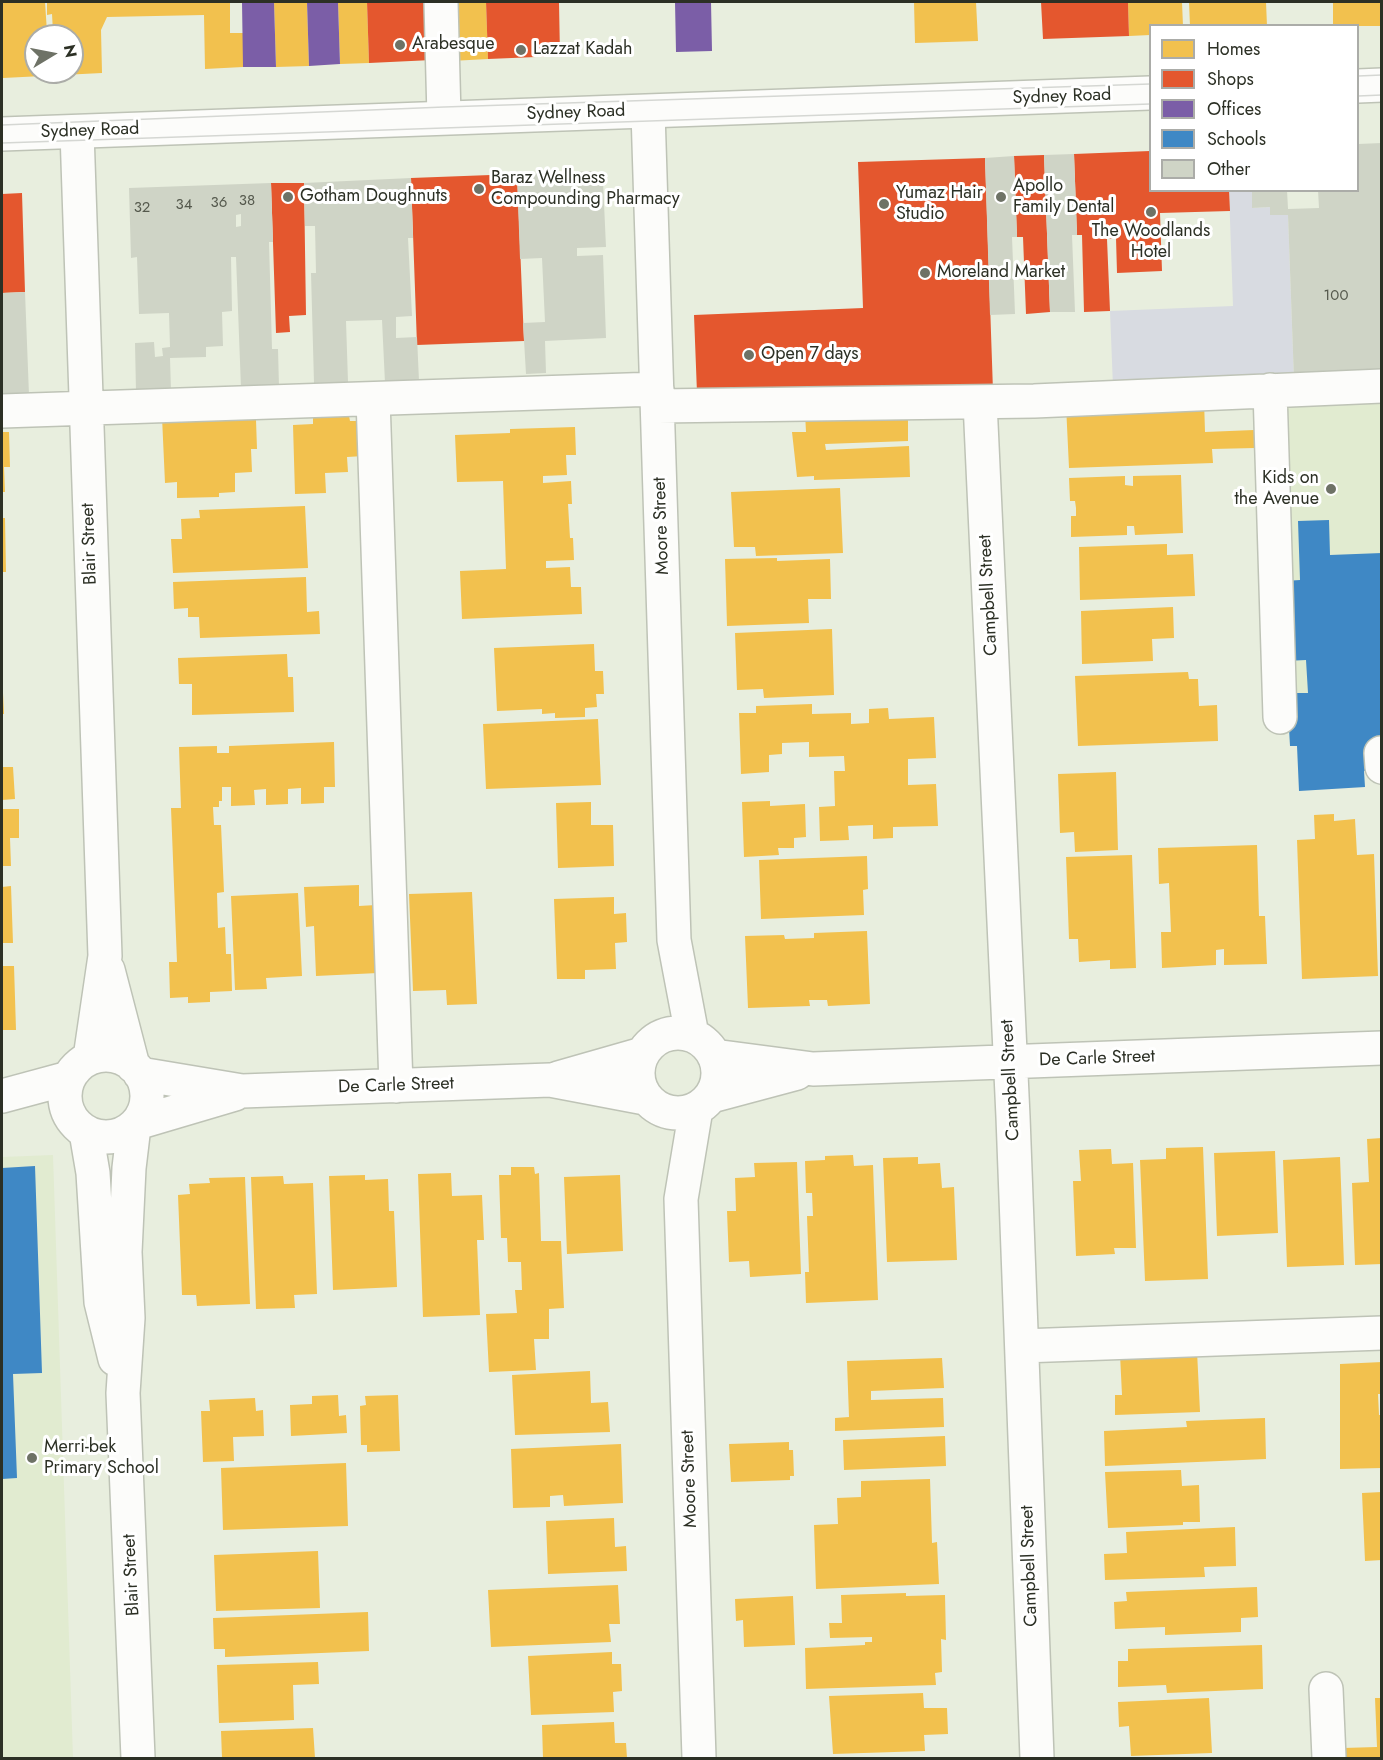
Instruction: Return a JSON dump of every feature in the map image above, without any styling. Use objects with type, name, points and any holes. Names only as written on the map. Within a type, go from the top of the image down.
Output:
[{"type":"main road","points":[[441,2],[444,117]]},
{"type":"main road","points":[[1359,86],[1382,85]]},
{"type":"main road","name":"Sydney Road","points":[[2,134],[1149,93]]},
{"type":"main road","name":"Moore Street","points":[[648,112],[674,940],[704,1046]]},
{"type":"main road","name":"Blair Street","points":[[77,132],[105,956],[137,1070]]},
{"type":"main road","points":[[2,411],[373,399],[657,398],[980,402],[1382,386]]},
{"type":"main road","points":[[1270,390],[1280,717]]},
{"type":"main road","points":[[373,399],[396,1086]]},
{"type":"main road","name":"Campbell Street","points":[[980,402],[1022,1346],[1037,1758]]},
{"type":"main road","points":[[1381,753],[1382,767]]},
{"type":"main road","name":"Moore Street","points":[[650,1046],[674,940]]},
{"type":"main road","name":"Blair Street","points":[[80,1068],[105,956]]},
{"type":"main road","points":[[681,1032],[704,1046],[718,1070],[717,1084],[703,1103],[672,1113],[652,1103],[638,1076],[650,1046],[681,1032]]},
{"type":"main road","name":"De Carle Street","points":[[550,1080],[650,1046]]},
{"type":"main road","name":"De Carle Street","points":[[704,1046],[813,1069],[1382,1048]]},
{"type":"main road","points":[[2,1096],[113,1056],[137,1070],[147,1099],[136,1125],[111,1137],[98,1137],[78,1124],[2,1104]]},
{"type":"main road","points":[[78,1124],[66,1103],[80,1068]]},
{"type":"main road","name":"De Carle Street","points":[[703,1103],[813,1069]]},
{"type":"main road","name":"De Carle Street","points":[[137,1070],[242,1091],[550,1080],[652,1103]]},
{"type":"main road","name":"De Carle Street","points":[[136,1125],[242,1091]]},
{"type":"main road","name":"Moore Street","points":[[652,1103],[681,1199]]},
{"type":"main road","name":"Moore Street","points":[[699,1758],[681,1199],[703,1103]]},
{"type":"main road","name":"Blair Street","points":[[78,1124],[93,1173],[101,1302],[123,1392]]},
{"type":"main road","name":"Blair Street","points":[[136,1125],[129,1168],[125,1252],[128,1318],[123,1392],[138,1758]]},
{"type":"main road","points":[[1022,1346],[1382,1333]]},
{"type":"main road","points":[[1326,1689],[1329,1758]]},
{"type":"shaded area","points":[[1229,192],[1252,192],[1252,208],[1270,207],[1271,215],[1288,215],[1294,380],[1113,387],[1110,311],[1233,306]]},
{"type":"shaded area","name":"Kids on the Avenue","points":[[1381,394],[1381,743],[1290,746],[1277,397]]},
{"type":"shaded area","name":"Merri-bek Primary School","points":[[53,1155],[73,1758],[2,1758],[2,1157]]},
{"type":"building: Homes","points":[[2,2],[45,2],[46,24],[24,24],[24,77],[3,78]]},
{"type":"building: Homes","points":[[47,2],[230,2],[230,33],[243,33],[243,67],[205,69],[204,15],[107,17],[101,30],[102,73],[84,74],[84,24],[53,24],[52,14],[47,15]]},
{"type":"building: Homes","points":[[274,2],[307,2],[309,66],[276,67]]},
{"type":"building: Homes","points":[[338,2],[367,2],[369,63],[340,64]]},
{"type":"building: Homes","points":[[450,2],[486,2],[488,59],[451,61]]},
{"type":"building: Homes","points":[[914,2],[976,2],[978,41],[915,43]]},
{"type":"building: Homes","points":[[1128,2],[1182,2],[1183,24],[1149,24],[1149,35],[1129,36]]},
{"type":"building: Homes","points":[[1189,2],[1266,2],[1267,24],[1190,24]]},
{"type":"building: Homes","points":[[1333,2],[1382,2],[1382,26],[1333,24]]},
{"type":"building: Homes","points":[[1204,400],[1205,432],[1254,430],[1255,448],[1212,449],[1213,463],[1069,468],[1066,405]]},
{"type":"building: Homes","points":[[908,410],[908,441],[825,444],[826,450],[909,446],[910,477],[814,480],[814,476],[797,477],[792,432],[806,432],[805,413]]},
{"type":"building: Homes","points":[[249,416],[250,420],[256,420],[257,449],[251,449],[252,472],[235,473],[235,492],[219,493],[219,497],[177,498],[177,482],[165,483],[162,417]]},
{"type":"building: Homes","points":[[349,416],[350,421],[363,421],[364,456],[347,457],[348,472],[325,473],[326,493],[295,494],[293,425],[313,424],[313,418]]},
{"type":"building: Homes","points":[[575,427],[576,455],[566,455],[567,475],[543,476],[543,483],[571,481],[572,504],[568,504],[574,560],[546,561],[546,568],[570,567],[571,587],[581,587],[582,614],[462,619],[460,571],[506,569],[503,481],[457,482],[455,435],[510,433],[510,429]]},
{"type":"building: Homes","points":[[2,432],[9,432],[10,467],[4,467],[5,492],[2,492]]},
{"type":"building: Homes","points":[[1181,475],[1183,533],[1135,535],[1134,526],[1127,526],[1127,535],[1071,537],[1071,516],[1076,516],[1076,508],[1075,501],[1070,501],[1069,478],[1125,476],[1125,485],[1133,486],[1133,476]]},
{"type":"building: Homes","points":[[840,488],[843,553],[756,556],[755,547],[734,547],[731,492]]},
{"type":"building: Homes","points":[[305,506],[308,568],[173,573],[171,539],[182,539],[181,519],[200,518],[199,510]]},
{"type":"building: Homes","points":[[2,518],[5,518],[6,572],[2,572]]},
{"type":"building: Homes","points":[[1167,544],[1167,555],[1193,554],[1195,596],[1080,600],[1079,547]]},
{"type":"building: Homes","points":[[777,558],[777,561],[830,559],[831,599],[808,599],[809,623],[727,626],[725,559]]},
{"type":"building: Homes","points":[[306,577],[307,612],[319,611],[320,634],[200,638],[199,617],[188,617],[188,608],[174,609],[173,582]]},
{"type":"building: Homes","points":[[1173,607],[1174,638],[1152,639],[1153,661],[1082,664],[1081,611]]},
{"type":"building: Homes","points":[[832,629],[834,695],[764,698],[763,689],[737,690],[735,633]]},
{"type":"building: Homes","points":[[594,644],[595,671],[603,671],[604,694],[596,694],[597,707],[585,708],[585,717],[555,718],[555,713],[542,714],[542,709],[497,711],[494,648]]},
{"type":"building: Homes","points":[[287,654],[288,677],[293,677],[294,712],[192,715],[192,684],[179,684],[178,658]]},
{"type":"building: Homes","points":[[1188,672],[1189,679],[1198,679],[1199,706],[1217,705],[1218,741],[1078,746],[1075,676]]},
{"type":"building: Homes","points":[[3,693],[4,714],[2,714]]},
{"type":"building: Homes","points":[[812,704],[812,714],[851,713],[851,724],[869,723],[869,709],[888,708],[889,719],[934,717],[936,758],[908,759],[908,785],[936,784],[938,826],[893,827],[893,838],[873,839],[873,825],[848,826],[849,840],[820,841],[819,807],[835,806],[834,771],[845,771],[844,756],[809,757],[809,742],[782,743],[782,754],[769,755],[769,772],[741,774],[739,713],[756,713],[756,706]]},
{"type":"building: Homes","points":[[598,719],[601,785],[486,789],[483,724]]},
{"type":"building: Homes","points":[[334,742],[335,787],[324,787],[324,803],[301,804],[301,788],[288,789],[288,804],[266,805],[266,789],[254,790],[255,805],[231,806],[231,787],[222,787],[222,801],[219,801],[219,807],[213,807],[214,825],[221,825],[224,892],[217,893],[218,928],[225,927],[226,954],[231,954],[232,991],[210,992],[210,1002],[188,1003],[188,997],[170,998],[169,962],[177,962],[171,808],[181,808],[179,747],[217,746],[217,753],[229,753],[229,746]]},
{"type":"building: Homes","points":[[2,767],[13,767],[15,799],[2,800]]},
{"type":"building: Homes","points":[[1116,772],[1118,850],[1075,852],[1074,832],[1060,833],[1058,774]]},
{"type":"building: Homes","points":[[770,801],[770,806],[805,804],[806,837],[794,838],[794,848],[778,848],[779,855],[744,857],[742,802]]},
{"type":"building: Homes","points":[[591,802],[591,825],[613,825],[614,866],[558,868],[556,803]]},
{"type":"building: Homes","points":[[2,809],[19,809],[19,838],[10,838],[11,866],[2,866]]},
{"type":"building: Homes","points":[[1334,814],[1334,821],[1355,819],[1357,855],[1374,854],[1378,976],[1302,979],[1297,840],[1315,839],[1314,815]]},
{"type":"building: Homes","points":[[1257,845],[1259,916],[1265,916],[1267,964],[1224,965],[1224,949],[1216,950],[1216,965],[1162,968],[1161,932],[1171,932],[1169,883],[1159,884],[1158,848]]},
{"type":"building: Homes","points":[[1132,855],[1136,968],[1110,969],[1110,960],[1079,962],[1078,939],[1069,939],[1066,857]]},
{"type":"building: Homes","points":[[867,856],[868,889],[863,890],[864,915],[761,919],[759,860]]},
{"type":"building: Homes","points":[[359,885],[359,906],[376,905],[378,973],[316,976],[314,926],[306,927],[304,887]]},
{"type":"building: Homes","points":[[11,886],[13,943],[2,943],[2,887]]},
{"type":"building: Homes","points":[[472,892],[477,1004],[447,1005],[446,990],[413,991],[409,894]]},
{"type":"building: Homes","points":[[298,893],[302,976],[266,978],[267,989],[235,990],[231,896]]},
{"type":"building: Homes","points":[[614,897],[614,914],[626,913],[627,942],[615,943],[616,969],[585,970],[585,979],[557,979],[554,899]]},
{"type":"building: Homes","points":[[867,931],[870,1004],[828,1006],[827,1000],[809,1000],[810,1006],[748,1008],[745,936],[784,935],[785,939],[814,938],[814,933]]},
{"type":"building: Homes","points":[[2,966],[14,966],[16,1030],[2,1030]]},
{"type":"building: Homes","points":[[1382,1138],[1382,1264],[1355,1265],[1352,1183],[1369,1182],[1367,1139]]},
{"type":"building: Homes","points":[[1203,1147],[1208,1279],[1145,1281],[1140,1160],[1166,1159],[1166,1148]]},
{"type":"building: Homes","points":[[1111,1149],[1112,1164],[1133,1163],[1136,1248],[1114,1248],[1115,1254],[1076,1256],[1073,1181],[1081,1181],[1079,1150]]},
{"type":"building: Homes","points":[[1275,1151],[1278,1233],[1217,1236],[1214,1153]]},
{"type":"building: Homes","points":[[853,1155],[854,1166],[873,1165],[878,1300],[806,1303],[805,1272],[809,1272],[807,1216],[813,1216],[812,1193],[806,1193],[805,1161],[825,1160],[825,1156]]},
{"type":"building: Homes","points":[[918,1157],[918,1164],[940,1163],[942,1188],[954,1187],[957,1260],[887,1262],[883,1158]]},
{"type":"building: Homes","points":[[1340,1157],[1344,1265],[1287,1267],[1283,1160]]},
{"type":"building: Homes","points":[[797,1162],[801,1274],[750,1277],[749,1261],[729,1262],[727,1211],[736,1211],[735,1178],[755,1177],[754,1163]]},
{"type":"building: Homes","points":[[511,1167],[534,1167],[535,1174],[539,1173],[541,1241],[561,1241],[564,1308],[549,1309],[549,1339],[534,1339],[536,1370],[489,1372],[486,1314],[517,1313],[515,1290],[522,1290],[521,1262],[508,1262],[507,1238],[501,1238],[499,1175],[511,1175]]},
{"type":"building: Homes","points":[[451,1173],[452,1196],[482,1195],[484,1240],[477,1240],[480,1315],[423,1317],[418,1174]]},
{"type":"building: Homes","points":[[365,1175],[365,1180],[388,1179],[389,1211],[394,1211],[397,1287],[333,1290],[329,1176]]},
{"type":"building: Homes","points":[[620,1175],[623,1251],[567,1254],[564,1177]]},
{"type":"building: Homes","points":[[283,1176],[284,1184],[313,1183],[317,1294],[294,1295],[295,1308],[256,1309],[251,1177]]},
{"type":"building: Homes","points":[[245,1177],[250,1304],[197,1306],[196,1295],[182,1295],[178,1195],[190,1194],[189,1184],[210,1183],[209,1178]]},
{"type":"building: Homes","points":[[1197,1351],[1200,1412],[1115,1415],[1115,1395],[1122,1395],[1120,1354]]},
{"type":"building: Homes","points":[[942,1358],[944,1388],[871,1391],[871,1400],[943,1398],[944,1427],[835,1431],[835,1418],[849,1417],[847,1361]]},
{"type":"building: Homes","points":[[1382,1362],[1382,1394],[1378,1394],[1379,1415],[1382,1415],[1382,1468],[1340,1469],[1340,1364]]},
{"type":"building: Homes","points":[[590,1371],[591,1403],[608,1402],[610,1432],[515,1435],[512,1375]]},
{"type":"building: Homes","points":[[338,1395],[339,1416],[346,1415],[347,1433],[291,1436],[290,1405],[312,1404],[312,1396]]},
{"type":"building: Homes","points":[[398,1395],[400,1451],[367,1452],[367,1445],[361,1445],[360,1406],[366,1405],[365,1396]]},
{"type":"building: Homes","points":[[255,1398],[256,1411],[263,1410],[264,1436],[233,1437],[234,1461],[203,1462],[201,1411],[210,1411],[209,1400]]},
{"type":"building: Homes","points":[[1265,1418],[1266,1459],[1105,1466],[1104,1431],[1187,1427],[1186,1421]]},
{"type":"building: Homes","points":[[945,1436],[946,1466],[844,1470],[843,1440]]},
{"type":"building: Homes","points":[[789,1442],[789,1450],[793,1450],[794,1476],[790,1476],[790,1480],[731,1482],[729,1444]]},
{"type":"building: Homes","points":[[621,1444],[623,1503],[564,1506],[563,1495],[550,1496],[550,1507],[513,1508],[511,1449]]},
{"type":"building: Homes","points":[[346,1463],[348,1526],[223,1530],[221,1468]]},
{"type":"building: Homes","points":[[1181,1470],[1182,1486],[1199,1485],[1200,1522],[1183,1522],[1183,1525],[1108,1528],[1105,1472]]},
{"type":"building: Homes","points":[[930,1479],[932,1543],[937,1542],[939,1584],[816,1589],[814,1525],[838,1524],[837,1498],[861,1497],[861,1481]]},
{"type":"building: Homes","points":[[1382,1492],[1382,1560],[1365,1561],[1362,1493]]},
{"type":"building: Homes","points":[[614,1518],[615,1547],[626,1546],[627,1571],[548,1574],[546,1521]]},
{"type":"building: Homes","points":[[1235,1527],[1236,1566],[1204,1567],[1205,1577],[1105,1580],[1104,1554],[1127,1553],[1126,1532]]},
{"type":"building: Homes","points":[[318,1551],[320,1608],[216,1611],[214,1555]]},
{"type":"building: Homes","points":[[618,1585],[620,1624],[609,1624],[611,1642],[491,1647],[488,1590]]},
{"type":"building: Homes","points":[[1257,1587],[1258,1617],[1241,1618],[1241,1632],[1165,1635],[1165,1627],[1115,1629],[1114,1602],[1127,1601],[1126,1592]]},
{"type":"building: Homes","points":[[906,1593],[906,1596],[945,1595],[946,1640],[941,1639],[942,1672],[935,1673],[936,1685],[806,1689],[805,1648],[865,1645],[865,1642],[872,1642],[872,1637],[830,1638],[829,1623],[842,1623],[841,1595]]},
{"type":"building: Homes","points":[[793,1596],[795,1645],[744,1647],[743,1620],[736,1621],[735,1599]]},
{"type":"building: Homes","points":[[368,1612],[369,1651],[225,1657],[225,1649],[214,1649],[213,1618]]},
{"type":"building: Homes","points":[[1262,1645],[1263,1689],[1167,1693],[1166,1685],[1118,1687],[1118,1661],[1128,1661],[1128,1649]]},
{"type":"building: Homes","points":[[612,1652],[612,1664],[621,1664],[622,1691],[613,1692],[614,1712],[531,1715],[528,1656]]},
{"type":"building: Homes","points":[[318,1662],[319,1684],[293,1685],[294,1720],[219,1723],[217,1665]]},
{"type":"building: Homes","points":[[923,1693],[924,1708],[947,1708],[948,1734],[924,1735],[925,1751],[833,1754],[829,1696]]},
{"type":"building: Homes","points":[[1209,1698],[1212,1753],[1131,1756],[1129,1726],[1119,1727],[1118,1702]]},
{"type":"building: Homes","points":[[1375,1698],[1382,1698],[1382,1758],[1344,1758],[1343,1748],[1377,1747]]},
{"type":"building: Homes","points":[[614,1722],[615,1743],[626,1743],[627,1758],[543,1758],[542,1725]]},
{"type":"building: Homes","points":[[313,1728],[315,1758],[222,1758],[221,1731]]},
{"type":"building: Shops","points":[[367,2],[430,2],[432,60],[369,63]]},
{"type":"building: Shops","points":[[486,2],[559,2],[560,56],[488,59]]},
{"type":"building: Shops","points":[[1041,2],[1128,2],[1129,36],[1043,39]]},
{"type":"building: Shops","name":"The Woodlands Hotel","points":[[1149,151],[1149,192],[1229,192],[1230,211],[1160,213],[1162,271],[1117,273],[1116,238],[1107,239],[1110,311],[1084,312],[1082,235],[1077,235],[1074,154]]},
{"type":"building: Shops","points":[[1044,155],[1050,312],[1026,314],[1023,237],[1017,237],[1014,156]]},
{"type":"building: Shops","name":"Moreland Market","points":[[985,158],[993,391],[697,393],[694,315],[863,308],[858,162]]},
{"type":"building: Shops","points":[[517,174],[524,341],[417,345],[411,178]]},
{"type":"building: Shops","points":[[271,183],[304,183],[306,315],[289,316],[290,332],[276,333]]},
{"type":"building: Shops","points":[[22,193],[25,292],[2,293],[2,194]]},
{"type":"building: Offices","points":[[242,2],[274,2],[276,67],[243,67]]},
{"type":"building: Offices","points":[[307,2],[338,2],[340,64],[309,66]]},
{"type":"building: Offices","points":[[675,2],[711,2],[712,51],[676,52]]},
{"type":"building: Schools","points":[[1329,520],[1330,555],[1382,553],[1382,743],[1368,744],[1368,770],[1364,771],[1365,787],[1299,791],[1297,746],[1290,746],[1287,693],[1308,693],[1306,660],[1286,661],[1284,581],[1300,580],[1298,521]]},
{"type":"building: Schools","points":[[35,1166],[42,1373],[13,1374],[17,1478],[2,1479],[2,1168]]},
{"type":"building: Other","points":[[1382,143],[1382,377],[1294,380],[1288,215],[1270,215],[1270,207],[1252,208],[1252,192],[1287,192],[1288,209],[1319,208],[1318,192],[1359,192],[1359,144]]},
{"type":"building: Other","points":[[1074,154],[1077,235],[1072,235],[1075,312],[1050,312],[1044,155]]},
{"type":"building: Other","name":"Apollo Family Dental","points":[[1014,156],[1017,237],[1012,237],[1015,314],[990,315],[985,158]]},
{"type":"building: Other","points":[[591,171],[603,182],[606,247],[577,248],[577,256],[603,255],[606,338],[545,341],[546,373],[526,374],[523,323],[545,322],[542,258],[520,259],[517,174]]},
{"type":"building: Other","points":[[411,178],[413,238],[408,238],[412,316],[396,317],[396,338],[417,337],[419,381],[385,383],[382,320],[346,321],[348,382],[314,383],[311,273],[316,273],[315,226],[305,226],[304,183]]},
{"type":"building: Other","points":[[271,183],[273,242],[269,242],[272,349],[278,349],[279,387],[241,388],[236,257],[231,257],[232,311],[222,312],[223,346],[206,347],[206,357],[170,358],[171,391],[136,392],[135,343],[154,342],[155,357],[163,356],[162,348],[170,347],[169,313],[139,314],[137,257],[131,258],[129,188]],"holes":[[[241,214],[241,226],[236,227],[236,215]]]},
{"type":"building: Other","points":[[25,292],[29,395],[2,396],[2,293]]},
{"type":"tram line","points":[[1359,76],[1382,75]]},
{"type":"tram line","points":[[2,125],[444,107],[1149,84]]},
{"type":"tram line","points":[[1359,96],[1382,95]]},
{"type":"tram line","points":[[2,143],[1149,104]]},
{"type":"place","name":"Arabesque","points":[[400,45]]},
{"type":"place","name":"Lazzat Kadah","points":[[521,50]]},
{"type":"place","name":"Baraz Wellness Compounding Pharmacy","points":[[479,189]]},
{"type":"place","name":"Gotham Doughnuts","points":[[288,197]]},
{"type":"place","name":"Apollo Family Dental","points":[[1001,197]]},
{"type":"place","name":"Yumaz Hair Studio","points":[[884,204]]},
{"type":"place","name":"The Woodlands Hotel","points":[[1151,212]]},
{"type":"place","name":"Moreland Market","points":[[925,273]]},
{"type":"place","name":"Open 7 days","points":[[749,355]]},
{"type":"place","name":"Kids on the Avenue","points":[[1331,489]]},
{"type":"place","name":"Merri-bek Primary School","points":[[32,1458]]}]
